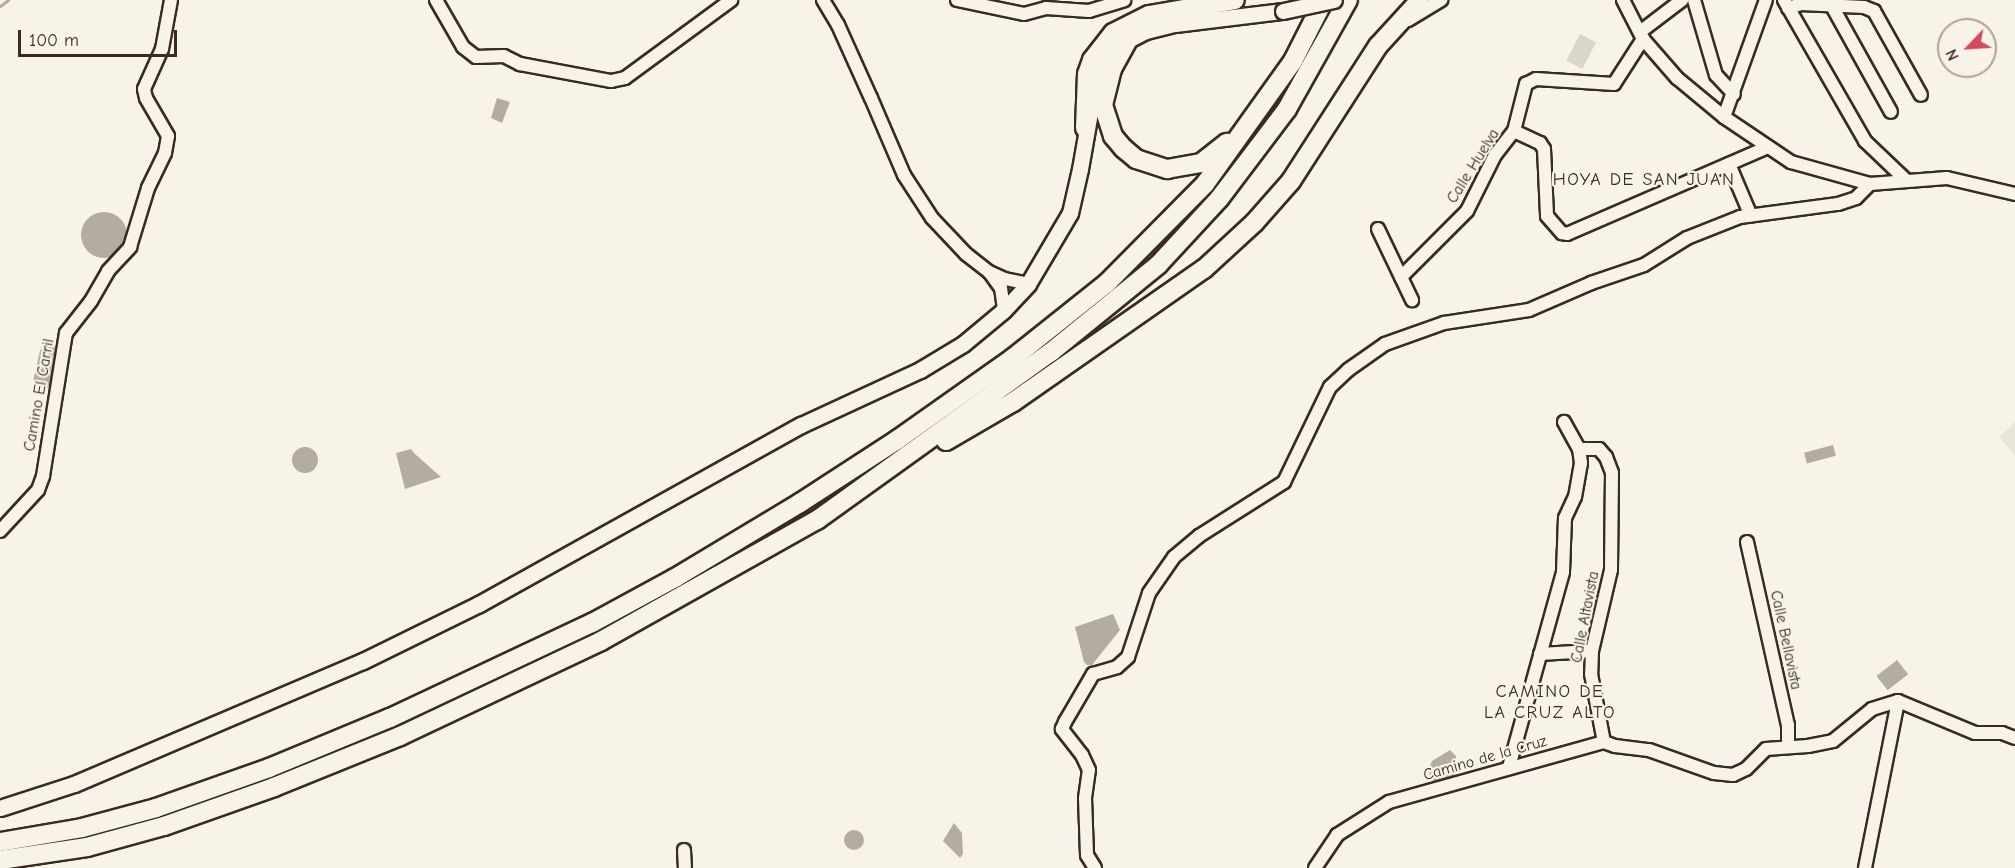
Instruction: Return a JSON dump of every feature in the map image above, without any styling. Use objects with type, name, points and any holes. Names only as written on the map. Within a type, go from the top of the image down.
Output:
[{"type":"highway","points":[[1085,128],[1087,74],[1092,60],[1113,33],[1149,15],[1234,0]]},
{"type":"highway","points":[[0,842],[93,825],[156,808],[269,768],[390,718],[592,623],[675,578],[897,440],[1013,358],[1107,283],[1205,184],[1293,61],[1324,0]]},
{"type":"highway","points":[[857,494],[1051,352],[1158,265],[1219,199],[1287,109],[1348,0]]},
{"type":"highway","points":[[0,860],[87,847],[164,826],[274,787],[400,736],[601,641],[817,520],[1013,402],[1204,269],[1254,223],[1291,182],[1387,34],[1420,0]]},
{"type":"highway","points":[[1128,40],[1106,86],[1104,105],[1113,136],[1136,159],[1167,169],[1201,163],[1215,154],[1251,122]]},
{"type":"main road","points":[[0,808],[74,784],[363,661],[479,604],[801,425],[920,370],[963,344],[1004,310],[1028,284],[1070,213],[1094,90],[1105,63],[1128,40],[1146,31],[1175,24],[1283,11],[1334,0]]},
{"type":"street","name":"Camino El Carril","points":[[0,531],[38,490],[43,476],[66,333],[91,301],[108,271],[130,247],[148,188],[165,153],[168,136],[146,98],[144,89],[162,49],[171,0]]},
{"type":"street","points":[[436,0],[463,47],[476,57],[504,56],[520,64],[611,81],[625,78],[727,2]]},
{"type":"street","points":[[823,0],[838,25],[904,175],[932,218],[966,254],[989,272],[1005,279],[1028,284]]},
{"type":"street","points":[[957,0],[1024,14],[1046,8],[1089,11],[1124,0]]},
{"type":"street","points":[[1387,34],[1441,0]]},
{"type":"street","points":[[1623,0],[1642,35],[1677,78],[1724,117],[1791,162],[1870,184],[1947,178],[2015,194]]},
{"type":"street","points":[[1642,35],[1682,0]]},
{"type":"street","points":[[1694,0],[1716,75],[1734,94]]},
{"type":"street","points":[[1724,117],[1766,0]]},
{"type":"street","points":[[1906,180],[1865,141],[1786,4],[1864,8],[1874,11],[1921,95]]},
{"type":"street","points":[[1832,6],[1891,112]]},
{"type":"street","name":"Calle Huelva","points":[[1401,277],[1467,210],[1495,155],[1514,131],[1526,84],[1536,79],[1614,84],[1642,35]]},
{"type":"street","points":[[1514,131],[1540,143],[1544,149],[1547,216],[1562,233],[1567,234],[1768,147]]},
{"type":"street","points":[[1729,164],[1751,216]]},
{"type":"street","points":[[1095,868],[1087,855],[1085,798],[1089,770],[1082,755],[1062,729],[1065,722],[1093,674],[1118,667],[1128,657],[1149,593],[1174,557],[1199,536],[1284,482],[1330,387],[1348,370],[1385,344],[1444,323],[1529,310],[1591,283],[1644,265],[1687,238],[1740,217],[1838,204],[1857,198],[1870,184]]},
{"type":"street","points":[[1377,230],[1412,300]]},
{"type":"street","points":[[989,272],[1001,288],[1004,310]]},
{"type":"street","points":[[1509,767],[1563,572],[1565,518],[1575,497],[1581,463],[1578,449],[1564,422]]},
{"type":"street","name":"Calle Altavista","points":[[1578,449],[1599,449],[1606,457],[1612,473],[1611,570],[1592,651],[1591,674],[1604,742]]},
{"type":"street","name":"Calle Bellavista","points":[[1747,542],[1788,725],[1788,746]]},
{"type":"street","points":[[1540,654],[1592,651]]},
{"type":"street","points":[[1865,868],[1898,701],[1975,733],[2002,733],[2015,738]]},
{"type":"street","name":"Camino de la Cruz","points":[[1315,868],[1337,835],[1389,802],[1509,767],[1604,742],[1615,746],[1649,750],[1714,773],[1733,775],[1746,769],[1766,749],[1808,746],[1833,741],[1872,709],[1898,701]]},
{"type":"street","points":[[684,850],[685,868]]},
{"type":"shaded area","points":[[1580,34],[1596,42],[1582,69],[1566,61]]},
{"type":"shaded area","points":[[497,98],[510,102],[502,123],[491,118]]},
{"type":"shaded area","points":[[109,212],[121,218],[126,226],[126,244],[121,252],[113,257],[99,258],[87,252],[82,244],[81,230],[87,218],[95,213]]},
{"type":"shaded area","points":[[46,341],[58,350],[50,388],[42,388],[33,382],[40,351]]},
{"type":"shaded area","points":[[2015,422],[2015,456],[1999,437]]},
{"type":"shaded area","points":[[1833,445],[1836,456],[1807,463],[1804,453]]},
{"type":"shaded area","points":[[305,447],[314,451],[318,460],[314,469],[305,473],[296,469],[292,460],[296,451]]},
{"type":"shaded area","points":[[411,449],[441,477],[405,489],[396,453]]},
{"type":"shaded area","points":[[1113,614],[1120,630],[1092,665],[1087,665],[1084,662],[1075,627]]},
{"type":"shaded area","points":[[1897,660],[1908,674],[1888,690],[1877,676]]},
{"type":"shaded area","points":[[1450,750],[1456,756],[1454,777],[1435,782],[1430,779],[1429,768],[1432,761]]},
{"type":"shaded area","points":[[954,823],[962,833],[963,854],[960,858],[943,841]]},
{"type":"shaded area","points":[[854,830],[861,833],[864,840],[861,847],[854,850],[847,847],[844,840],[847,833]]},
{"type":"waterway","points":[[0,6],[8,0]]},
{"type":"district","name":"HOYA DE SAN JUAN","points":[[1644,180]]},
{"type":"district","name":"CAMINO DE LA CRUZ ALTO","points":[[1550,703]]}]
